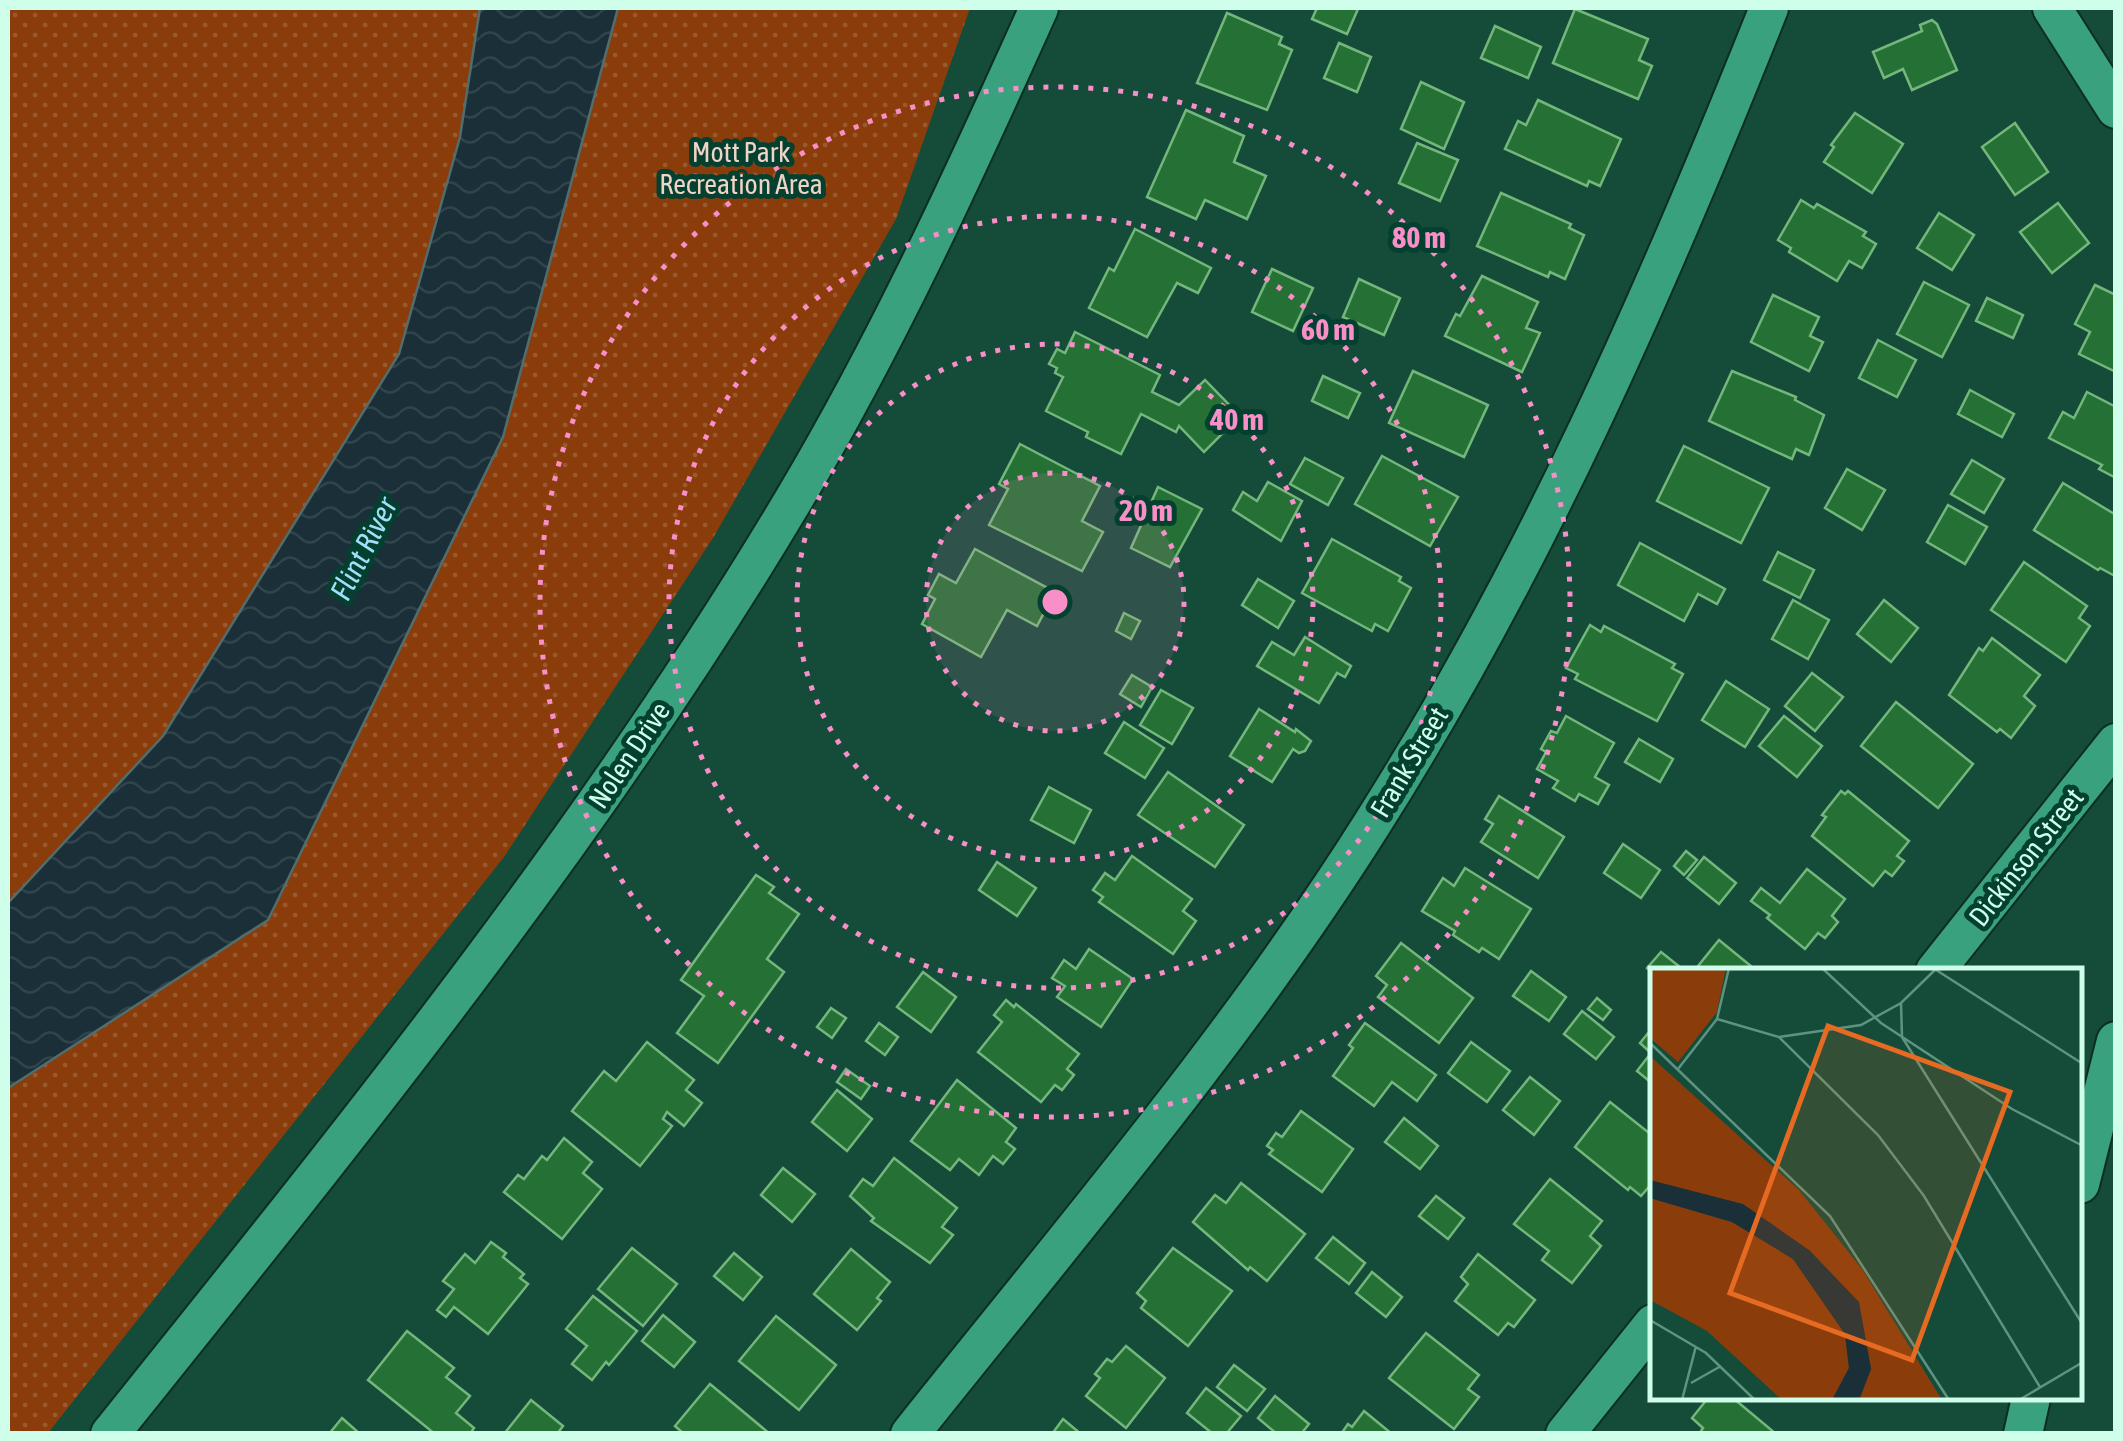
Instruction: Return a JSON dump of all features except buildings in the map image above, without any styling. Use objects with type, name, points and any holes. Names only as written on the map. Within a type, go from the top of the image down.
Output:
[{"type":"street","name":"Nolen Drive","points":[[110,1434],[491,950],[678,682],[794,498],[907,295],[1040,8]]},
{"type":"street","name":"Frank Street","points":[[910,1434],[1218,1046],[1382,808],[1484,634],[1612,384],[1769,8]]},
{"type":"street","points":[[2052,8],[2116,109]]},
{"type":"street","name":"Dickinson Street","points":[[1937,968],[2116,743]]},
{"type":"street","points":[[2083,1172],[2116,1042]]},
{"type":"street","points":[[1565,1434],[1650,1328]]},
{"type":"street","points":[[2023,1434],[2030,1401]]},
{"type":"green space","points":[[8,8],[480,8],[460,137],[399,354],[163,736],[8,903]]},
{"type":"green space","name":"Mott Park Recreation Area","points":[[618,8],[970,8],[896,219],[713,538],[504,857],[48,1433],[8,1434],[8,1088],[268,920],[503,437]]},
{"type":"water","name":"Flint River","points":[[480,8],[618,8],[503,437],[268,920],[8,1088],[8,903],[163,736],[399,354],[460,137]]}]
